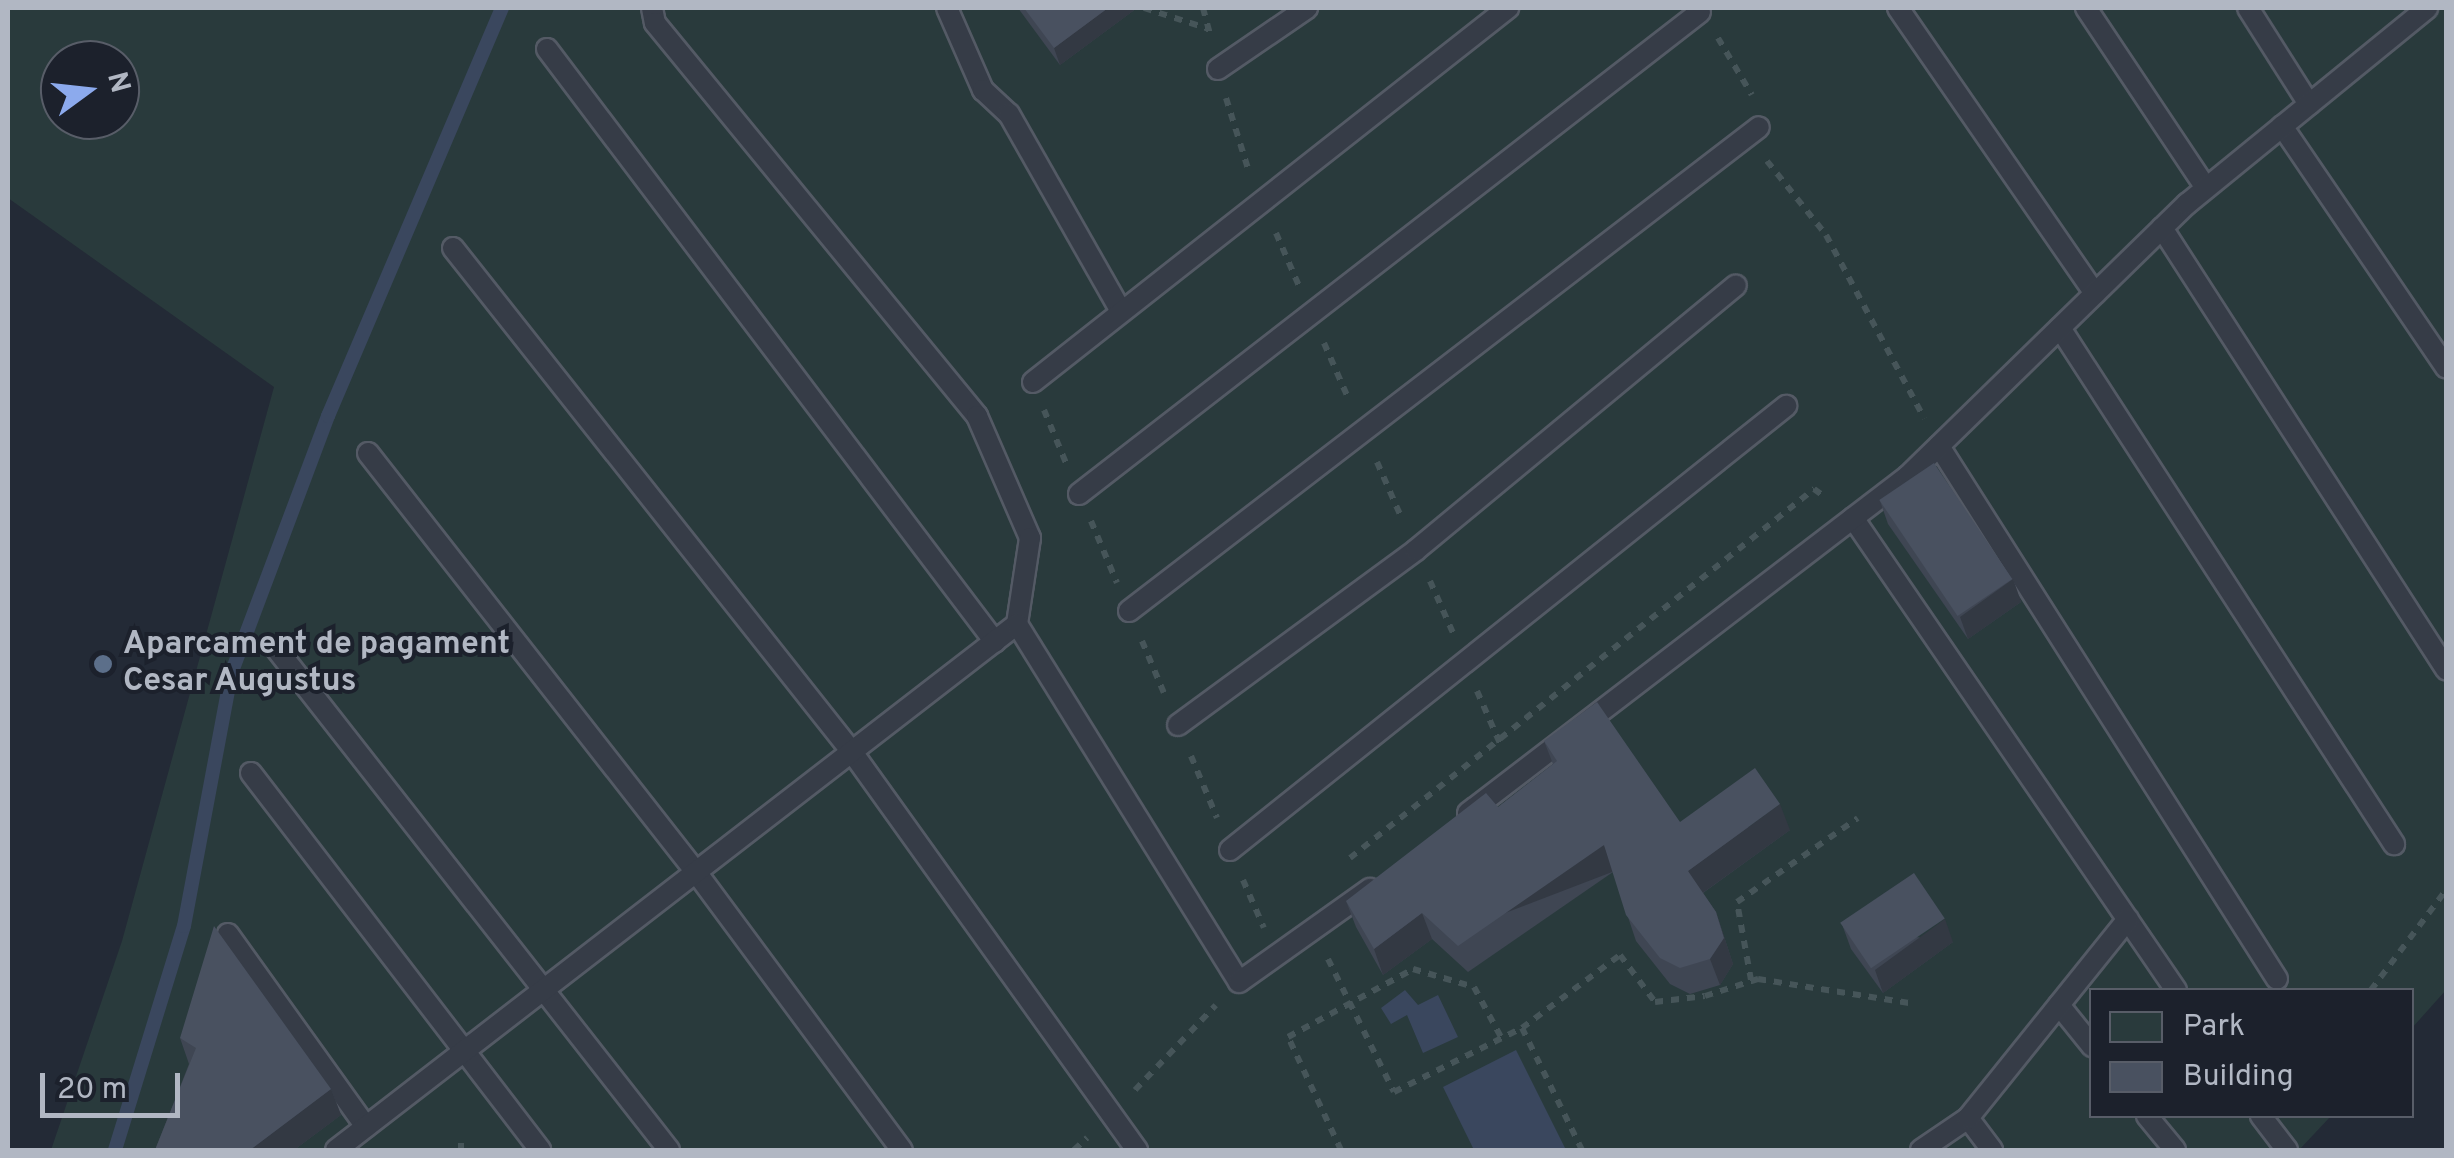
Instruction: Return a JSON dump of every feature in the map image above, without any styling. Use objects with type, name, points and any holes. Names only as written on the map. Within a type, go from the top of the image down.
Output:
[{"type":"lane","points":[[652,8],[655,22],[977,416],[1030,538],[1018,624],[1239,982],[1277,959],[1392,872]]},
{"type":"lane","points":[[946,8],[983,90],[1008,114],[1120,309]]},
{"type":"lane","points":[[1218,68],[1306,8]]},
{"type":"lane","points":[[1032,382],[1120,309],[1508,8]]},
{"type":"lane","points":[[1898,8],[2095,294]]},
{"type":"lane","points":[[2086,8],[2206,188]]},
{"type":"lane","points":[[2248,8],[2309,104]]},
{"type":"lane","points":[[1454,824],[1853,518],[1939,446],[2206,188],[2427,8]]},
{"type":"lane","points":[[1079,494],[1700,12]]},
{"type":"lane","points":[[547,49],[995,642]]},
{"type":"lane","points":[[2282,126],[2446,366]]},
{"type":"lane","points":[[1129,610],[1760,127]]},
{"type":"lane","points":[[2162,228],[2446,668]]},
{"type":"lane","points":[[454,248],[852,752],[1114,1112],[1137,1150]]},
{"type":"lane","points":[[1178,725],[1416,550],[1736,285]]},
{"type":"lane","points":[[2060,328],[2394,844]]},
{"type":"lane","points":[[1230,850],[1786,406]]},
{"type":"lane","points":[[1939,446],[2277,978]]},
{"type":"lane","points":[[368,453],[696,872],[902,1150]]},
{"type":"lane","points":[[1853,518],[2175,988]]},
{"type":"lane","points":[[336,1150],[1018,624]]},
{"type":"lane","points":[[274,647],[669,1150]]},
{"type":"lane","points":[[251,773],[540,1150]]},
{"type":"lane","points":[[1921,1150],[1968,1118],[2128,920]]},
{"type":"lane","points":[[228,934],[366,1127]]},
{"type":"lane","points":[[2059,1005],[2089,1042]]},
{"type":"lane","points":[[1968,1118],[1992,1150]]},
{"type":"lane","points":[[2149,1118],[2175,1150]]},
{"type":"lane","points":[[2263,1118],[2287,1150]]},
{"type":"path","points":[[1144,8],[1208,29]]},
{"type":"path","points":[[1700,12],[1750,87],[1767,160],[1826,235],[1939,446]]},
{"type":"path","points":[[1032,382],[1277,959]]},
{"type":"path","points":[[1337,869],[1814,488],[1853,518]]},
{"type":"path","points":[[1751,980],[1737,902],[1858,818]]},
{"type":"path","points":[[2372,988],[2446,890]]},
{"type":"path","points":[[1264,928],[1278,916]]},
{"type":"path","points":[[1314,931],[1394,1092],[1522,1028],[1620,955],[1655,1002],[1705,996],[1751,980],[1909,1003]]},
{"type":"path","points":[[1341,1150],[1288,1037],[1352,1008],[1414,969],[1474,987],[1502,1038]]},
{"type":"path","points":[[1114,1112],[1239,982]]},
{"type":"path","points":[[1522,1028],[1582,1150]]},
{"type":"green space","points":[[8,8],[2446,8],[2446,990],[2414,1026],[2414,988],[2089,988],[2089,1118],[2329,1118],[2299,1150],[51,1150],[122,941],[274,387],[8,198]]},
{"type":"water","points":[[1405,990],[1418,1005],[1438,995],[1458,1037],[1423,1053],[1407,1015],[1391,1024],[1381,1008]]},
{"type":"water","points":[[1516,1050],[1566,1150],[1474,1150],[1443,1087]]},
{"type":"building","points":[[1024,8],[1108,8],[1054,48]]},
{"type":"building","points":[[1934,463],[2012,579],[1958,616],[1879,500]]},
{"type":"building","points":[[1597,702],[1680,822],[1755,768],[1780,804],[1688,871],[1716,912],[1724,938],[1710,959],[1680,968],[1660,958],[1626,915],[1604,845],[1458,946],[1422,913],[1374,949],[1346,901],[1486,793],[1498,807],[1557,761],[1544,741]]},
{"type":"building","points":[[1914,873],[1945,919],[1871,968],[1840,923]]},
{"type":"building","points":[[214,926],[331,1089],[250,1150],[155,1150],[196,1048],[180,1038]]},
{"type":"waterway","points":[[115,1150],[184,926],[231,674],[328,416],[502,8]]},
{"type":"place","name":"Aparcament de pagament Cesar Augustus","points":[[103,664]]}]
